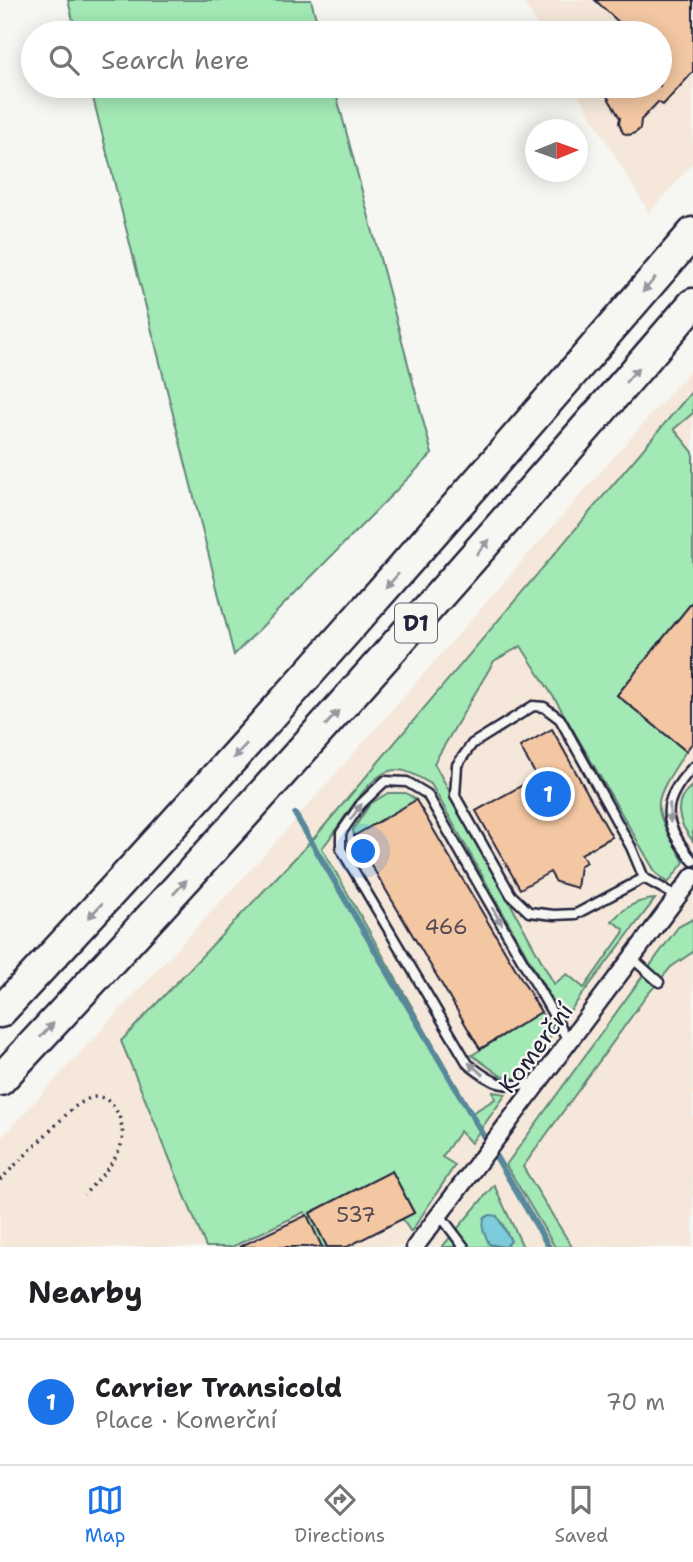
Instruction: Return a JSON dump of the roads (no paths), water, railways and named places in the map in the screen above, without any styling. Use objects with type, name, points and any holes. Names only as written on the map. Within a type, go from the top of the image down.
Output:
[{"type":"highway","name":"D1","points":[[0,1012],[173,826],[356,622],[693,233]]},
{"type":"highway","name":"D1","points":[[0,1080],[227,836],[392,652],[693,304]]},
{"type":"street","name":"Komerční","points":[[415,1247],[693,876]]},
{"type":"lane","points":[[644,878],[576,914],[529,912],[511,895],[455,796],[457,765],[472,744],[533,706],[544,707],[560,719],[631,847],[644,878],[678,897]]},
{"type":"lane","points":[[693,767],[672,793],[668,808],[669,822],[693,861]]},
{"type":"lane","points":[[538,1083],[512,1087],[490,1081],[468,1064],[341,849],[341,833],[361,804],[386,781],[407,782],[426,794],[569,1042]]},
{"type":"lane","points":[[632,958],[659,982]]},
{"type":"lane","points":[[440,1215],[464,1247]]},
{"type":"water","points":[[497,1216],[511,1241],[505,1247],[489,1244],[483,1229],[484,1218]]},
{"type":"waterway","points":[[295,814],[549,1247]]},
{"type":"place","name":"Carrier Transicold","points":[[548,794]]}]
